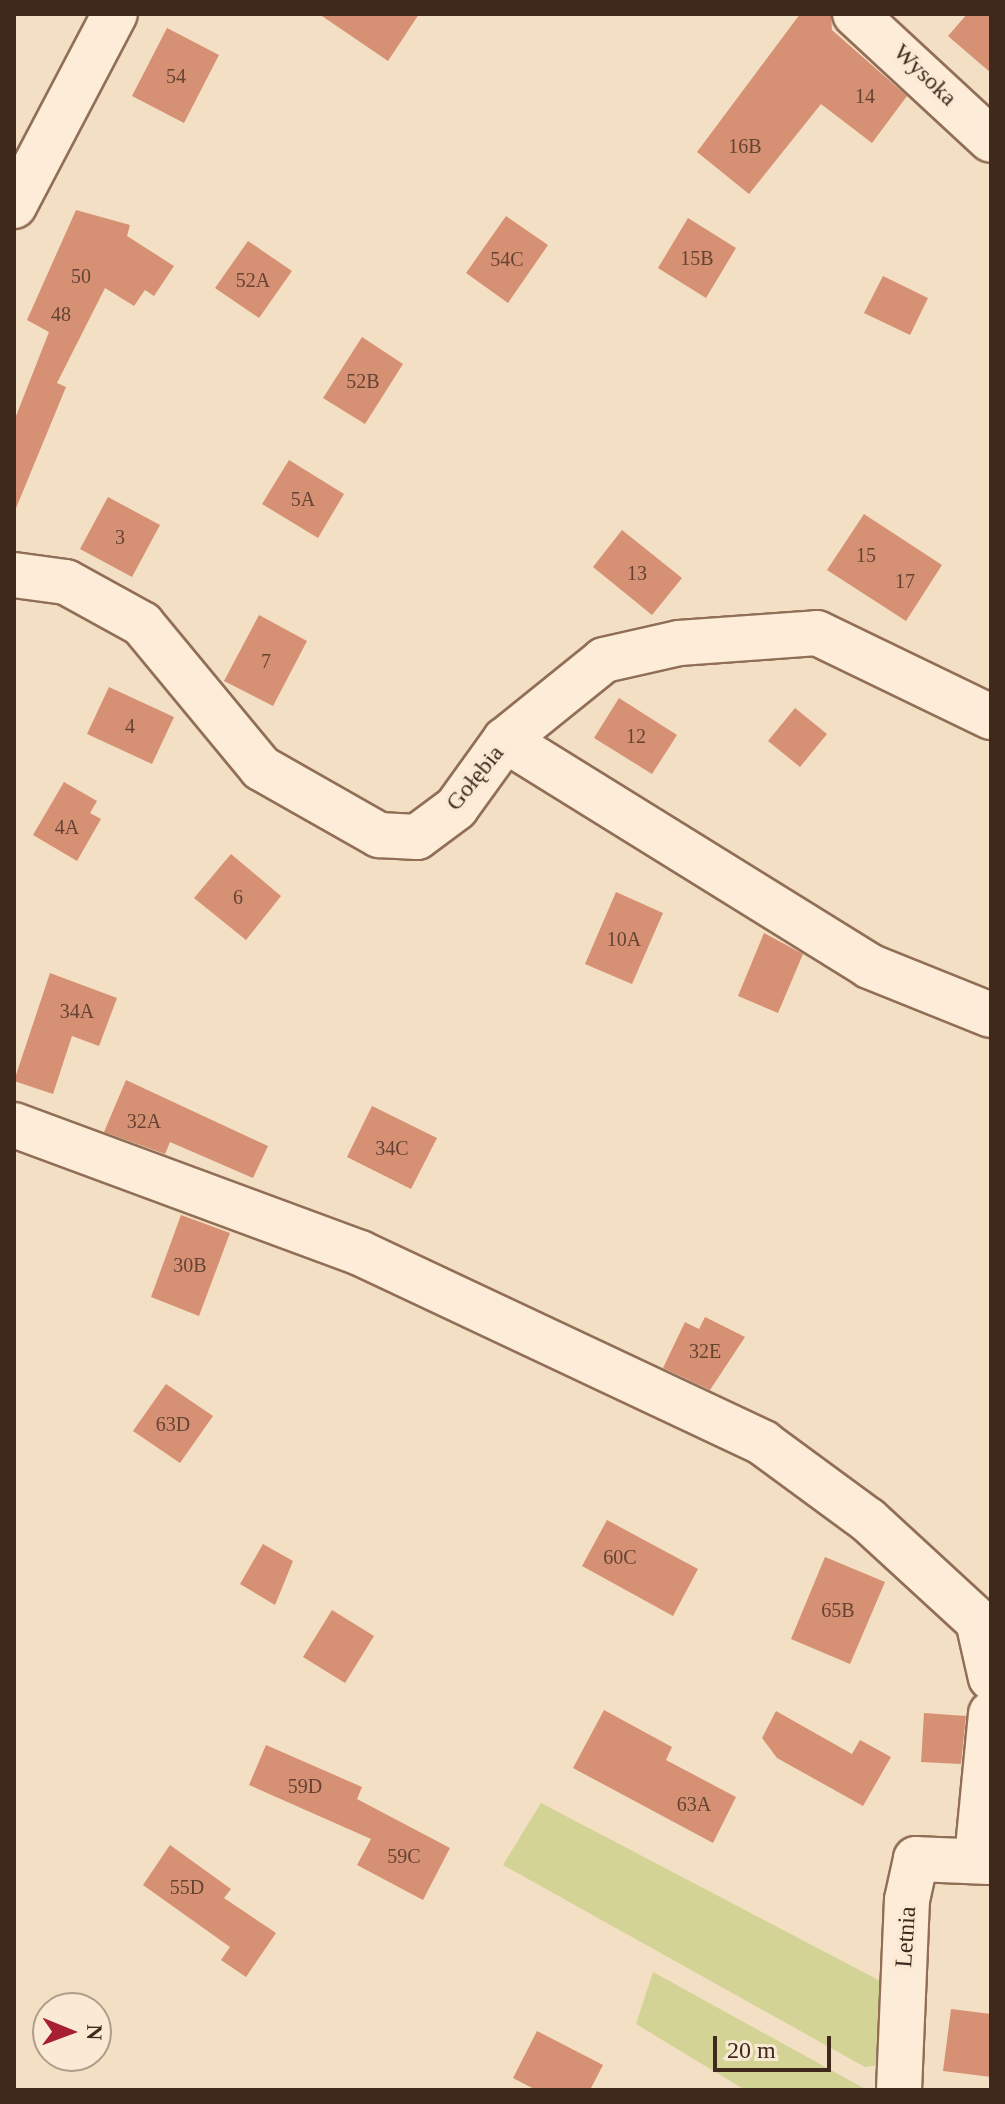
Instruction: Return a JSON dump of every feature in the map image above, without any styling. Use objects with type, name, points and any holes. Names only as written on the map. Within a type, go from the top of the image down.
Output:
[{"type":"street","points":[[14,206],[115,14]]},
{"type":"street","name":"Wysoka","points":[[855,14],[991,140]]},
{"type":"street","name":"Gołębia","points":[[14,575],[66,582],[142,624],[261,768],[379,835],[417,837],[456,808],[505,740],[604,660],[679,643],[817,633],[991,717]]},
{"type":"street","points":[[505,740],[869,966],[991,1015]]},
{"type":"street","points":[[14,1125],[360,1253],[763,1443],[868,1520],[978,1621],[991,1678]]},
{"type":"street","points":[[984,1860],[991,1714]]},
{"type":"street","name":"Letnia","points":[[899,2090],[907,1900],[916,1859],[984,1860]]},
{"type":"green space","points":[[541,1803],[884,1983],[881,2065],[865,2067],[503,1865]]},
{"type":"green space","points":[[653,1972],[867,2090],[745,2090],[636,2024]]},
{"type":"building","points":[[319,14],[419,14],[388,61]]},
{"type":"building","points":[[800,14],[831,14],[832,30],[907,96],[872,143],[821,104],[749,194],[697,152]]},
{"type":"building","points":[[967,14],[991,14],[991,73],[948,36]]},
{"type":"building","points":[[167,28],[219,55],[184,123],[132,96]]},
{"type":"building","points":[[76,210],[130,225],[127,236],[174,266],[154,296],[145,290],[134,306],[105,288],[57,383],[66,387],[14,513],[14,421],[49,332],[27,320]]},
{"type":"building","points":[[506,216],[548,245],[508,303],[466,273]]},
{"type":"building","points":[[688,218],[736,248],[706,298],[658,268]]},
{"type":"building","points":[[248,241],[292,271],[259,318],[215,288]]},
{"type":"building","points":[[883,276],[928,298],[910,335],[864,313]]},
{"type":"building","points":[[362,337],[403,364],[365,424],[323,398]]},
{"type":"building","points":[[289,460],[344,494],[318,538],[262,504]]},
{"type":"building","points":[[108,497],[160,525],[132,577],[80,549]]},
{"type":"building","points":[[864,514],[942,565],[906,621],[827,570]]},
{"type":"building","points":[[622,530],[682,578],[652,615],[593,567]]},
{"type":"building","points":[[259,615],[307,641],[273,706],[224,681]]},
{"type":"building","points":[[109,687],[174,717],[152,764],[87,734]]},
{"type":"building","points":[[619,698],[677,735],[652,774],[594,738]]},
{"type":"building","points":[[795,708],[827,734],[800,767],[768,741]]},
{"type":"building","points":[[64,782],[97,801],[90,813],[101,819],[77,861],[33,835]]},
{"type":"building","points":[[231,854],[281,896],[246,940],[194,898]]},
{"type":"building","points":[[616,892],[663,913],[632,984],[585,964]]},
{"type":"building","points":[[764,933],[803,954],[778,1013],[738,996]]},
{"type":"building","points":[[50,973],[117,998],[99,1046],[72,1036],[53,1094],[14,1081]]},
{"type":"building","points":[[126,1080],[268,1146],[253,1178],[170,1142],[165,1154],[104,1132]]},
{"type":"building","points":[[372,1106],[437,1138],[411,1189],[347,1157]]},
{"type":"building","points":[[181,1215],[230,1233],[199,1316],[151,1297]]},
{"type":"building","points":[[705,1317],[745,1337],[710,1390],[663,1368],[685,1322],[699,1329]]},
{"type":"building","points":[[166,1384],[213,1416],[180,1463],[133,1431]]},
{"type":"building","points":[[607,1520],[698,1569],[673,1616],[582,1566]]},
{"type":"building","points":[[263,1544],[293,1561],[275,1605],[240,1584]]},
{"type":"building","points":[[825,1557],[885,1582],[850,1664],[791,1639]]},
{"type":"building","points":[[332,1610],[374,1636],[345,1683],[303,1657]]},
{"type":"building","points":[[604,1710],[672,1747],[666,1760],[736,1797],[713,1843],[573,1768]]},
{"type":"building","points":[[776,1711],[852,1754],[860,1740],[891,1757],[863,1806],[777,1758],[762,1738]]},
{"type":"building","points":[[924,1713],[966,1716],[961,1764],[921,1762]]},
{"type":"building","points":[[266,1745],[362,1787],[357,1799],[450,1848],[423,1900],[357,1865],[371,1839],[249,1785]]},
{"type":"building","points":[[170,1845],[231,1889],[224,1898],[276,1933],[246,1977],[221,1960],[230,1947],[143,1885]]},
{"type":"building","points":[[951,2009],[991,2014],[991,2077],[943,2071]]},
{"type":"building","points":[[537,2031],[603,2065],[590,2090],[536,2090],[513,2078]]}]
